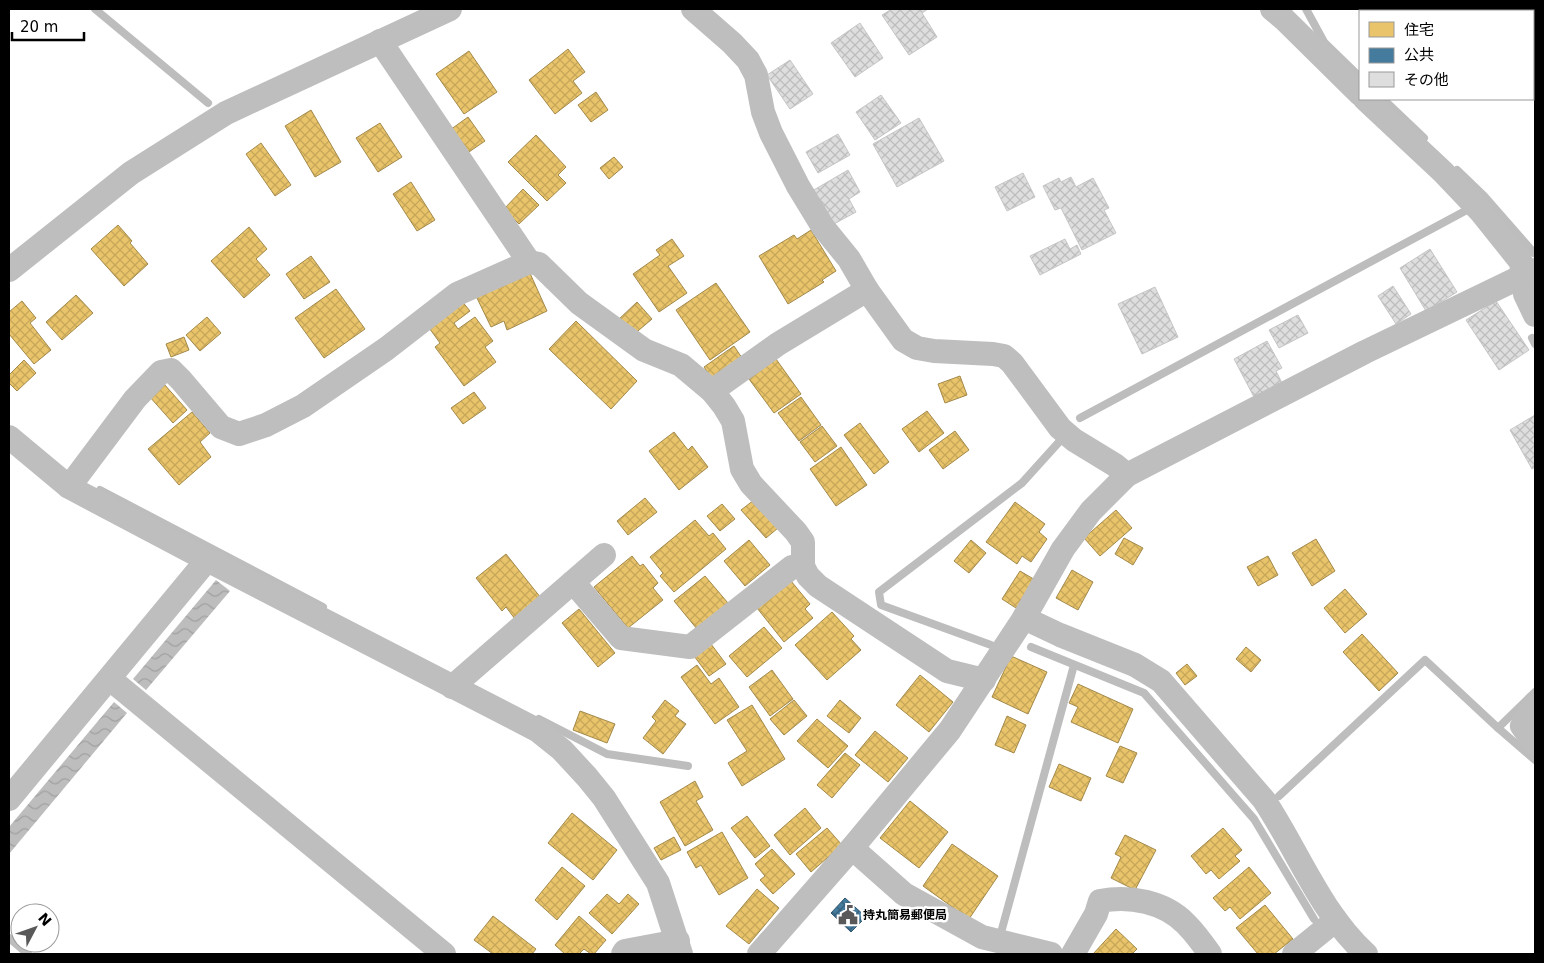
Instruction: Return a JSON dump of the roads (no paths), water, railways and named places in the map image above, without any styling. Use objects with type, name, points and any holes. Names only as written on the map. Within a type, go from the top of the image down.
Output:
[{"type":"street","points":[[9,270],[131,173],[226,113],[450,9]]},
{"type":"street","points":[[693,9],[732,43],[748,60],[756,75],[763,112],[771,133],[798,186],[823,227],[850,259],[867,290],[903,340],[916,348],[934,351],[1004,356],[1012,363],[1060,428],[1074,440],[1127,474]]},
{"type":"street","points":[[1272,9],[1359,93]]},
{"type":"street","points":[[380,41],[529,262]]},
{"type":"street","points":[[1366,100],[1443,172],[1481,212],[1521,262],[1529,273],[1524,294],[1535,314]]},
{"type":"street","points":[[70,487],[135,399],[161,372],[171,370],[221,427],[239,434],[266,425],[303,406],[386,349],[457,294],[529,262],[539,264],[579,303],[644,350],[681,365],[712,391],[733,421],[742,469],[751,484],[803,542],[803,566],[808,576],[818,586],[947,671],[984,680]]},
{"type":"street","points":[[759,954],[852,848],[950,730],[1024,618],[1064,549],[1091,510],[1127,474],[1366,352],[1529,273]]},
{"type":"street","points":[[712,391],[778,344],[867,290]]},
{"type":"street","points":[[9,436],[70,487],[207,560],[537,730],[562,750],[604,798],[658,883],[679,948],[625,951],[623,954]]},
{"type":"street","points":[[452,687],[604,555]]},
{"type":"street","points":[[9,799],[207,560]]},
{"type":"street","points":[[573,582],[621,638],[690,647],[792,567],[803,566]]},
{"type":"street","points":[[1024,618],[1060,635],[1135,665],[1161,681],[1264,800],[1336,920],[1351,940],[1366,954]]},
{"type":"street","points":[[110,679],[444,954]]},
{"type":"street","points":[[1535,707],[1522,726],[1535,744]]},
{"type":"street","points":[[852,848],[904,894],[980,946],[1051,954]]},
{"type":"street","points":[[1073,954],[1096,914],[1100,901],[1113,898],[1143,901],[1166,908],[1186,924],[1210,954]]},
{"type":"street","points":[[1294,954],[1336,920]]},
{"type":"water","points":[[216,580],[230,591],[146,690],[133,679]]},
{"type":"water","points":[[114,702],[127,713],[9,854],[9,827]]},
{"type":"waterway","points":[[95,9],[208,103]]},
{"type":"waterway","points":[[1306,9],[1324,42],[1359,76]]},
{"type":"waterway","points":[[1384,100],[1424,138]]},
{"type":"waterway","points":[[1457,170],[1484,196],[1534,253]]},
{"type":"waterway","points":[[1080,418],[1465,211]]},
{"type":"waterway","points":[[1532,338],[1535,344]]},
{"type":"waterway","points":[[991,645],[881,605],[879,592],[1022,483],[1059,442]]},
{"type":"waterway","points":[[100,490],[323,607]]},
{"type":"waterway","points":[[1031,647],[1144,693],[1254,819],[1314,919]]},
{"type":"waterway","points":[[1279,796],[1425,660],[1535,760]]},
{"type":"waterway","points":[[1002,929],[1074,665]]},
{"type":"waterway","points":[[1498,728],[1535,692]]},
{"type":"waterway","points":[[539,719],[607,754],[688,766]]},
{"type":"waterway","points":[[9,938],[28,954]]},
{"type":"place","name":"持丸簡易郵便局","points":[[848,915]]}]
